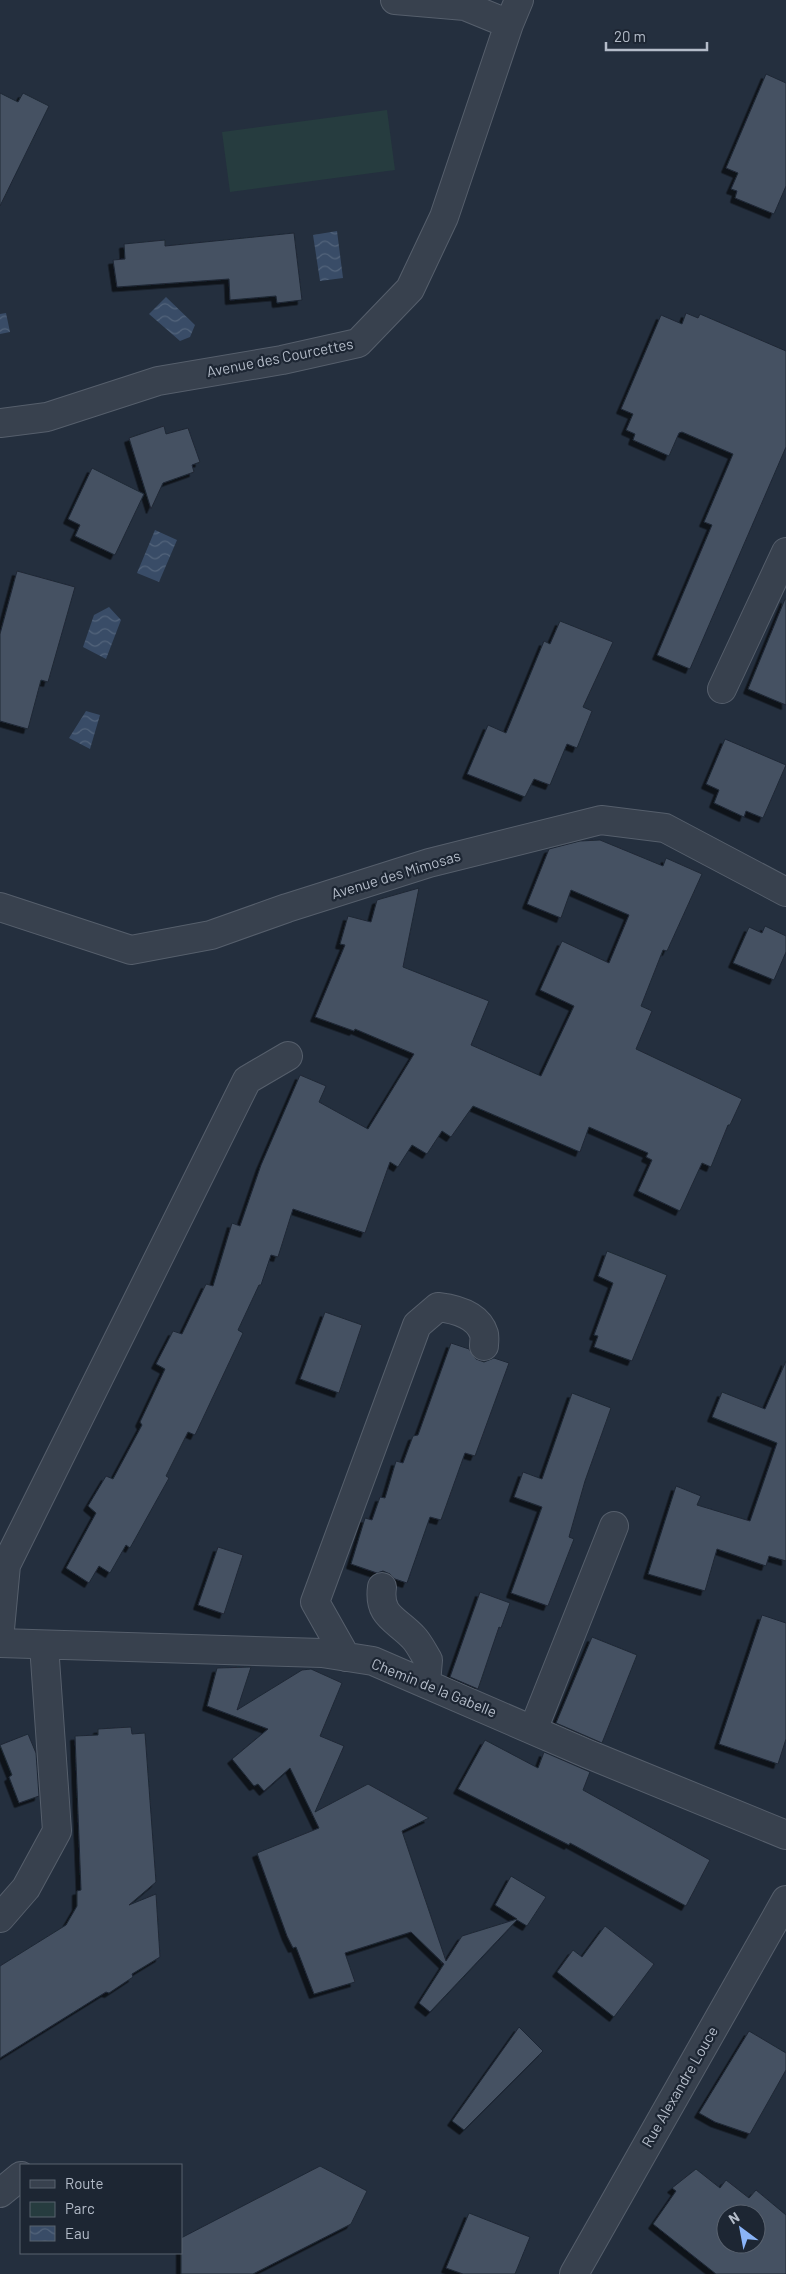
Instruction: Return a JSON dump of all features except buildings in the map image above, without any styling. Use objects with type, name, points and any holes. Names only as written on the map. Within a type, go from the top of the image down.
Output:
[{"type":"street","name":"Avenue des Courcettes","points":[[0,423],[47,416],[158,381],[282,360],[358,343],[410,289],[444,217],[514,12],[395,0]]},
{"type":"street","points":[[722,689],[786,552]]},
{"type":"street","name":"Avenue des Mimosas","points":[[0,907],[131,950],[211,935],[287,908],[429,863],[601,820],[665,828],[786,892]]},
{"type":"street","points":[[0,1629],[6,1565],[247,1080],[288,1056]]},
{"type":"street","points":[[346,1657],[315,1602],[417,1325],[438,1307],[457,1310],[473,1320],[484,1334],[484,1346]]},
{"type":"street","points":[[533,1730],[614,1526]]},
{"type":"street","points":[[382,1587],[381,1597],[384,1610],[413,1637],[428,1660],[426,1684]]},
{"type":"street","name":"Chemin de la Gabelle","points":[[0,1643],[322,1653],[373,1661],[533,1730],[786,1834]]},
{"type":"street","points":[[0,1918],[26,1888],[57,1831],[44,1644]]},
{"type":"street","name":"Rue Alexandre Louce","points":[[574,2274],[786,1900]]},
{"type":"street","points":[[0,2192],[20,2176]]},
{"type":"green space","points":[[387,110],[395,170],[230,192],[222,132]]},
{"type":"water","points":[[337,231],[343,278],[320,281],[313,235]]},
{"type":"water","points":[[166,297],[195,325],[190,337],[180,341],[149,314]]},
{"type":"water","points":[[6,313],[10,332],[0,334],[0,314]]},
{"type":"water","points":[[155,530],[177,540],[159,582],[137,573]]},
{"type":"water","points":[[109,607],[121,620],[106,659],[83,647],[94,615]]},
{"type":"water","points":[[86,711],[100,715],[90,749],[69,738]]}]
